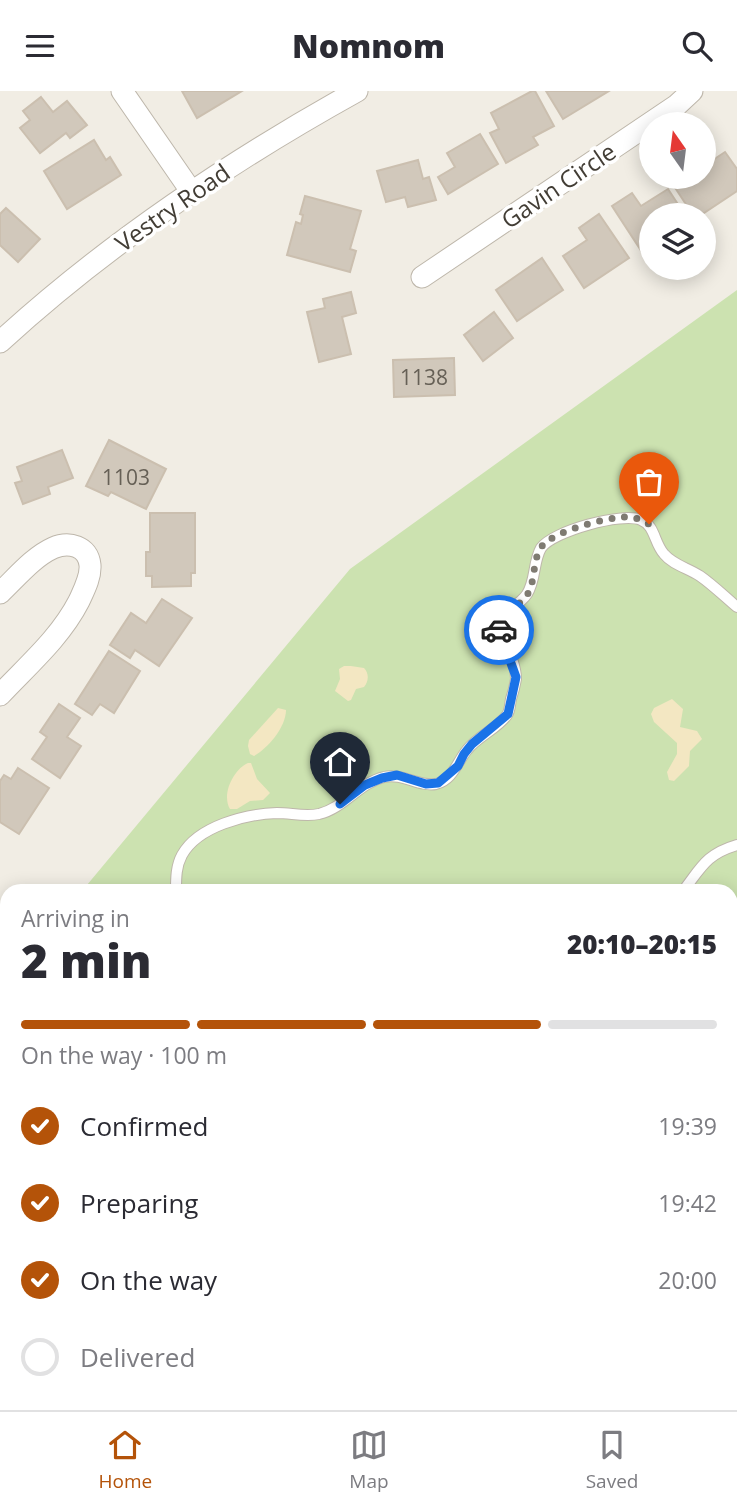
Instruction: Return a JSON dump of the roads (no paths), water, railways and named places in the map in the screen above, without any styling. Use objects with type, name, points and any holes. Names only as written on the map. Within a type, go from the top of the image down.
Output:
[{"type":"street","points":[[122,91],[191,191]]},
{"type":"street","name":"Vestry Road","points":[[2,335],[191,191],[357,91]]},
{"type":"street","name":"Gavin Circle","points":[[422,277],[677,105],[692,91]]},
{"type":"street","points":[[0,593],[36,559],[54,547],[72,544],[87,555],[89,577],[69,618],[54,638],[0,695]]},
{"type":"lane","points":[[176,884],[176,872],[189,844],[216,829],[251,817],[277,813],[319,814],[340,804],[365,785],[382,778],[397,775],[426,784],[438,783],[449,776],[472,744],[508,714],[516,677],[497,623],[531,588],[537,557],[542,546],[551,540],[601,521],[630,517],[641,520],[649,524],[658,546],[666,556],[703,578],[737,607]]},
{"type":"lane","points":[[688,884],[702,864],[713,855],[737,845]]}]
